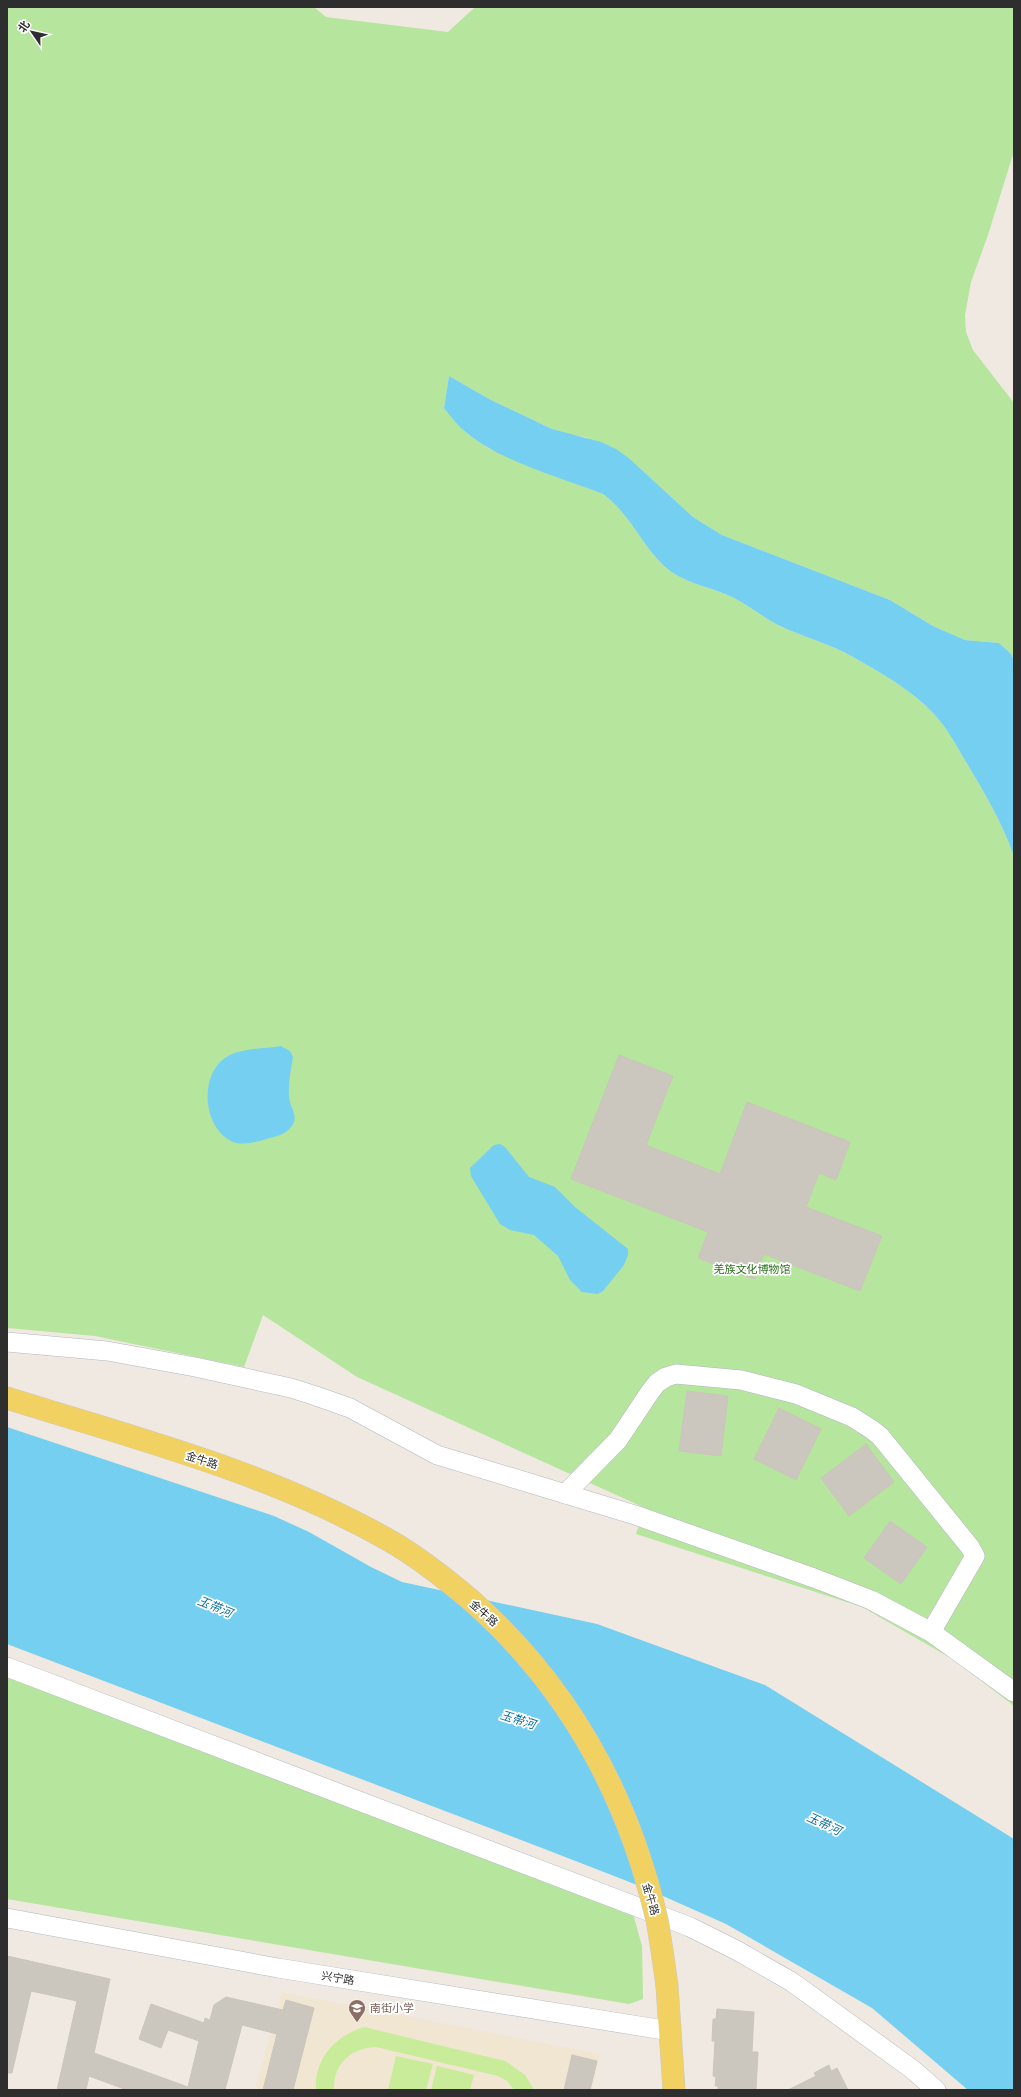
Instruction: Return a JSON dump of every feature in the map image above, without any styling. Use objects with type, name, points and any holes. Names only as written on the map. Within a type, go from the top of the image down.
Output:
[{"type":"main road","name":"金牛路","points":[[7,1398],[214,1463],[325,1506],[407,1551],[455,1587],[513,1640],[543,1674],[584,1735],[612,1790],[640,1863],[657,1920],[667,1986],[674,2090]]},
{"type":"street","points":[[7,1342],[107,1351],[291,1388],[350,1408],[437,1455],[635,1515],[814,1578],[870,1600],[931,1632],[1014,1692]]},
{"type":"street","points":[[565,1494],[618,1440],[650,1392],[657,1383],[666,1377],[676,1374],[741,1380],[796,1394],[852,1418],[880,1436],[970,1547],[975,1556],[931,1632]]},
{"type":"street","points":[[7,1667],[690,1927],[736,1950],[792,1982],[912,2069],[936,2090]]},
{"type":"street","name":"兴宁路","points":[[7,1918],[278,1968],[670,2031]]},
{"type":"shaded area","name":"南街小学","points":[[282,1992],[600,2054],[592,2090],[255,2090]]},
{"type":"green space","name":"羌族文化博物馆","points":[[7,7],[314,7],[326,17],[448,32],[475,7],[1014,7],[1014,151],[988,235],[971,282],[965,315],[966,332],[973,350],[1014,403],[1014,660],[1011,654],[999,643],[965,640],[933,626],[890,600],[722,535],[693,517],[630,459],[585,437],[552,429],[491,400],[449,376],[444,408],[467,433],[488,448],[603,494],[623,513],[654,555],[673,573],[687,581],[734,598],[772,622],[787,629],[844,652],[885,676],[916,697],[939,719],[955,743],[986,796],[1004,831],[1014,856],[1014,1706],[954,1660],[862,1607],[636,1534],[645,1508],[357,1377],[263,1315],[244,1367],[95,1336],[7,1328]]},
{"type":"green space","points":[[7,1677],[633,1914],[642,1946],[643,1999],[629,2004],[7,1899]]},
{"type":"green space","points":[[364,2027],[505,2061],[525,2075],[534,2090],[514,2090],[507,2081],[498,2076],[376,2047],[359,2050],[345,2059],[337,2072],[334,2081],[334,2090],[316,2090],[316,2079],[319,2068],[328,2050],[344,2036]]},
{"type":"green space","points":[[396,2056],[433,2064],[426,2090],[388,2090]]},
{"type":"green space","points":[[437,2066],[474,2075],[470,2090],[431,2090]]},
{"type":"water","points":[[449,376],[491,400],[552,429],[601,442],[616,449],[630,459],[693,517],[722,535],[890,600],[933,626],[965,640],[999,643],[1011,654],[1014,660],[1014,856],[1004,831],[992,808],[951,737],[934,714],[916,697],[885,676],[844,652],[787,629],[772,622],[734,598],[687,581],[673,573],[654,555],[623,513],[603,494],[532,468],[496,452],[481,443],[467,433],[444,408]]},
{"type":"water","points":[[281,1046],[290,1051],[293,1057],[289,1091],[289,1099],[295,1119],[292,1126],[281,1135],[256,1142],[236,1143],[231,1141],[222,1134],[215,1125],[210,1113],[208,1088],[211,1077],[217,1066],[225,1058],[237,1052]]},
{"type":"water","points":[[500,1144],[505,1147],[529,1177],[555,1187],[575,1207],[628,1249],[628,1255],[624,1265],[603,1291],[598,1294],[582,1292],[570,1280],[558,1256],[534,1235],[510,1230],[500,1224],[471,1176],[470,1168],[494,1145]]},
{"type":"water","name":"玉带河","points":[[7,1427],[274,1516],[309,1532],[371,1567],[402,1582],[597,1624],[765,1685],[1014,1839],[1014,2090],[968,2090],[872,2008],[726,1924],[645,1888],[7,1644]]},
{"type":"building","points":[[619,1055],[673,1076],[646,1145],[720,1174],[747,1102],[850,1142],[836,1180],[819,1173],[806,1207],[882,1236],[860,1291],[764,1254],[754,1279],[698,1258],[708,1232],[571,1179]]},
{"type":"building","points":[[687,1391],[728,1396],[721,1456],[679,1451]]},
{"type":"building","points":[[779,1408],[821,1429],[796,1480],[754,1459]]},
{"type":"building","points":[[866,1444],[894,1482],[849,1516],[821,1478]]},
{"type":"building","points":[[890,1521],[927,1547],[901,1584],[864,1558]]},
{"type":"building","points":[[7,1956],[110,1979],[94,2053],[188,2087],[199,2041],[168,2030],[161,2048],[139,2039],[151,2004],[204,2023],[205,2018],[210,2020],[214,2005],[226,1997],[283,2010],[286,2000],[314,2008],[293,2090],[263,2090],[277,2034],[242,2025],[225,2090],[127,2090],[89,2076],[86,2090],[57,2090],[77,2001],[31,1991],[12,2073],[7,2073]]},
{"type":"building","points":[[717,2009],[754,2012],[752,2052],[758,2052],[756,2090],[718,2090],[718,2086],[715,2086],[716,2077],[713,2076],[715,2041],[712,2041],[713,2019],[716,2019]]},
{"type":"building","points":[[572,2055],[597,2061],[590,2090],[564,2090]]},
{"type":"building","points":[[829,2065],[831,2071],[837,2068],[848,2090],[788,2090],[816,2076],[814,2073]]},
{"type":"place","name":"南街小学","points":[[357,2023]]}]
